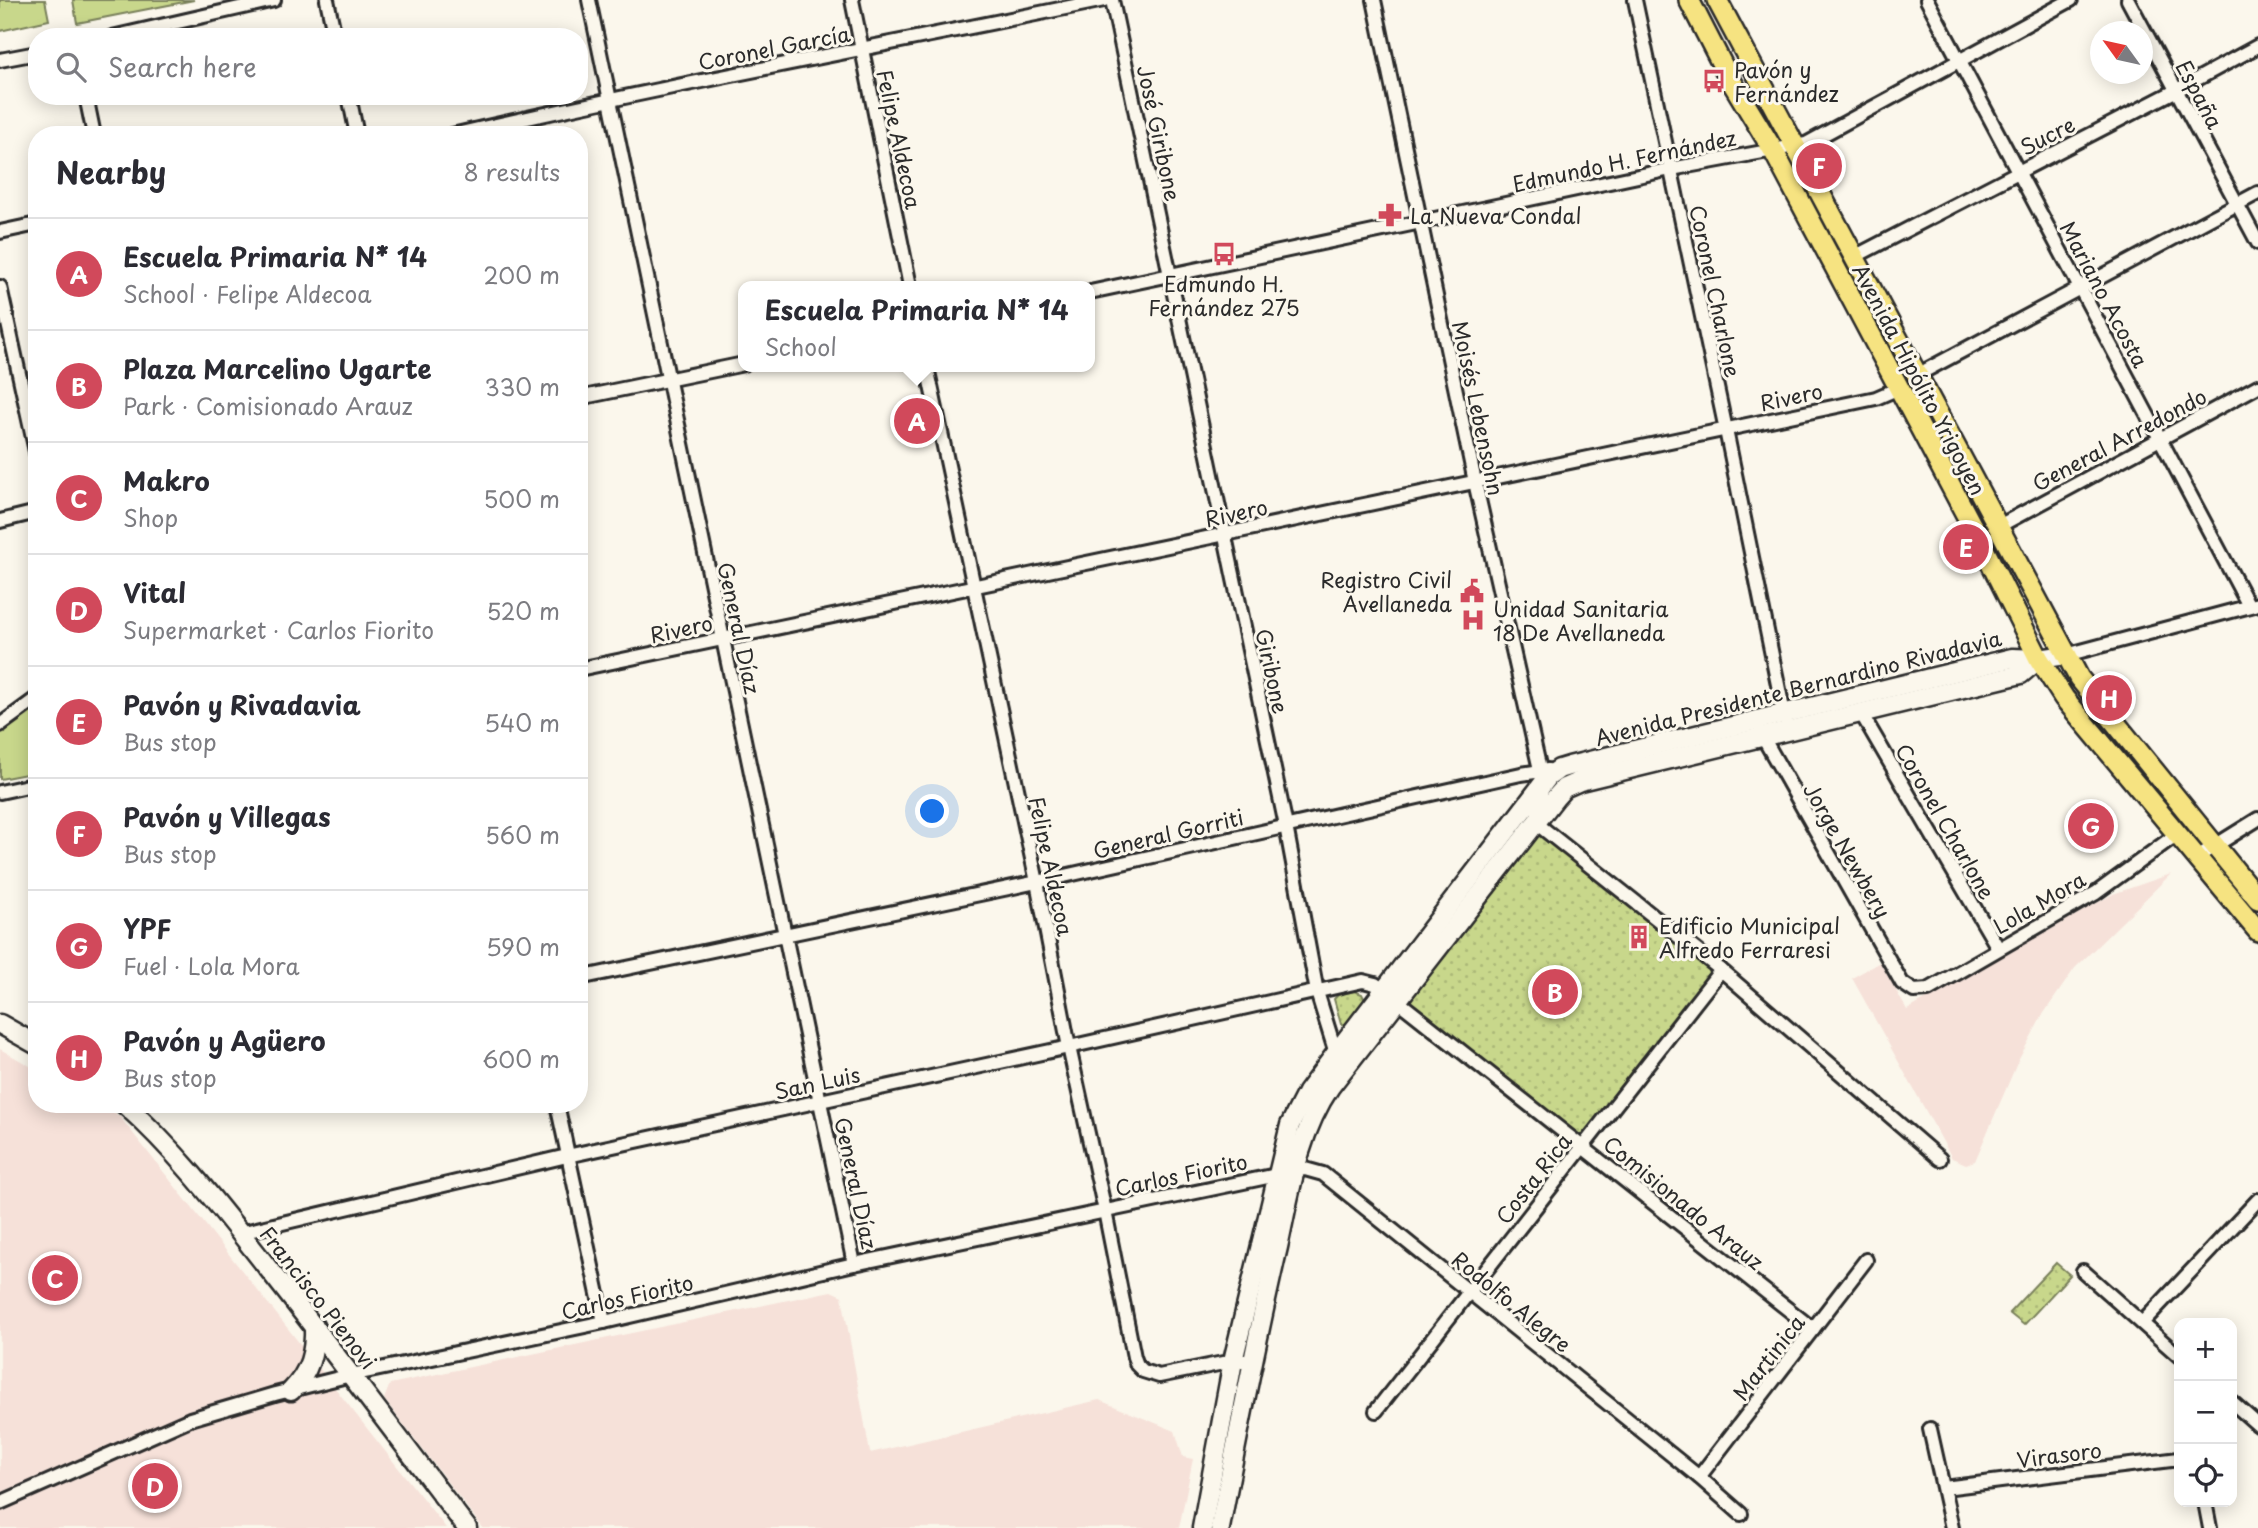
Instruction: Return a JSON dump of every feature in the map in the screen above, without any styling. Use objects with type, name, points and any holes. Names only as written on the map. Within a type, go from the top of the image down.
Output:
[{"type":"main road","name":"Avenida Hipólito Yrigoyen","points":[[1689,0],[1727,74],[1773,150],[1980,541],[2039,659],[2064,698],[2258,931]]},
{"type":"main road","name":"Avenida Hipólito Yrigoyen","points":[[1717,0],[2084,685],[2214,846],[2255,889]]},
{"type":"main road","points":[[2039,659],[2066,655]]},
{"type":"main road","name":"Avenida Presidente Bernardino Rivadavia","points":[[1202,1528],[1233,1361],[1287,1172],[1320,1102],[1541,777],[1559,769],[1786,723],[2012,658],[2039,659]]},
{"type":"main road","name":"Avenida Presidente Bernardino Rivadavia","points":[[1786,723],[1861,713],[2021,674],[2039,659]]},
{"type":"main road","name":"Avenida Presidente Bernardino Rivadavia","points":[[1220,1528],[1287,1172],[1290,1125],[1298,1108],[1336,1053],[1391,996],[1556,797],[1572,784],[1759,729]]},
{"type":"main road","points":[[0,1024],[28,1040]]},
{"type":"main road","name":"Francisco Pienovi","points":[[133,1113],[168,1147],[240,1233],[467,1528]]},
{"type":"main road","points":[[291,1391],[310,1364],[314,1326]]},
{"type":"street","points":[[151,28],[274,0]]},
{"type":"street","points":[[327,0],[333,28]]},
{"type":"street","name":"General Díaz","points":[[589,0],[854,1264]]},
{"type":"street","name":"Felipe Aldecoa","points":[[852,0],[909,281]]},
{"type":"street","name":"Coronel García","points":[[588,104],[1104,0]]},
{"type":"street","name":"José Giribone","points":[[1112,0],[1171,275]]},
{"type":"street","name":"Moisés Lebensohn","points":[[1374,0],[1475,482],[1541,777],[1536,822]]},
{"type":"street","name":"Coronel Charlone","points":[[1635,0],[1786,723]]},
{"type":"street","name":"Mariano Acosta","points":[[1927,0],[2160,439],[2253,605]]},
{"type":"street","name":"Edmundo H. Fernández","points":[[1095,291],[1671,169],[1795,147],[1816,140],[2071,0]]},
{"type":"street","name":"España","points":[[2128,0],[2258,243]]},
{"type":"street","name":"Sucre","points":[[1853,257],[2258,46]]},
{"type":"street","points":[[0,60],[28,55]]},
{"type":"street","points":[[88,105],[92,126]]},
{"type":"street","points":[[351,105],[356,126]]},
{"type":"street","name":"Coronel García","points":[[492,126],[584,105]]},
{"type":"street","points":[[1917,375],[2258,193]]},
{"type":"street","points":[[0,232],[28,226]]},
{"type":"street","name":"Giribone","points":[[1171,275],[1286,826],[1317,992],[1342,1073]]},
{"type":"street","points":[[0,287],[28,415]]},
{"type":"street","points":[[588,396],[738,365]]},
{"type":"street","name":"Felipe Aldecoa","points":[[928,372],[1037,882],[1133,1357],[1143,1371],[1159,1376],[1233,1361]]},
{"type":"street","name":"General Arredondo","points":[[1999,526],[2258,386]]},
{"type":"street","name":"Rivero","points":[[588,667],[1726,430],[1876,398],[1899,388]]},
{"type":"street","points":[[0,521],[28,514]]},
{"type":"street","points":[[2066,655],[2253,605]]},
{"type":"street","points":[[0,725],[28,705]]},
{"type":"street","name":"Coronel Charlone","points":[[1861,713],[1998,948]]},
{"type":"street","name":"Jorge Newbery","points":[[1759,729],[1902,983],[1914,991]]},
{"type":"street","name":"General Gorriti","points":[[588,976],[1037,882],[1286,826],[1541,777]]},
{"type":"street","points":[[0,792],[28,786]]},
{"type":"street","points":[[2197,857],[2258,819]]},
{"type":"street","points":[[1536,822],[1720,970],[1940,1159]]},
{"type":"street","name":"Lola Mora","points":[[1914,991],[1928,990],[2096,893],[2177,834]]},
{"type":"street","name":"Costa Rica","points":[[1376,1411],[1720,970]]},
{"type":"street","name":"San Luis","points":[[240,1233],[567,1156],[1363,981],[1375,984],[1391,996]]},
{"type":"street","name":"Comisionado Arauz","points":[[1391,996],[1813,1329]]},
{"type":"street","points":[[559,1113],[604,1322]]},
{"type":"street","name":"Rodolfo Alegre","points":[[1287,1172],[1314,1170],[1323,1174],[1699,1476],[1741,1514]]},
{"type":"street","name":"Carlos Fiorito","points":[[0,1503],[190,1419],[351,1375],[1287,1172]]},
{"type":"street","points":[[2142,1323],[2258,1200]]},
{"type":"street","name":"Martinica","points":[[1699,1476],[1866,1260]]},
{"type":"street","points":[[2083,1271],[2174,1352]]},
{"type":"street","points":[[1233,1361],[1251,1361]]},
{"type":"street","points":[[2237,1406],[2258,1424]]},
{"type":"street","points":[[1930,1429],[1952,1528]]},
{"type":"street","name":"Virasoro","points":[[1944,1488],[2174,1460]]},
{"type":"street","points":[[2206,1507],[2210,1528]]},
{"type":"shaded area","points":[[2171,874],[2075,968],[2042,1016],[2018,1061],[1975,1161],[1966,1164],[1952,1158],[1852,978],[1880,962],[1907,1010],[2113,894]]},
{"type":"shaded area","points":[[0,1049],[28,1065],[28,1113],[113,1113],[120,1117],[446,1528],[0,1528]]},
{"type":"shaded area","points":[[831,1291],[842,1296],[870,1453],[1099,1400],[1175,1431],[1183,1457],[1193,1459],[1179,1528],[483,1528],[384,1399],[390,1384]]},
{"type":"green space","points":[[0,0],[45,0],[49,20],[0,31]]},
{"type":"green space","points":[[73,0],[194,0],[77,23]]},
{"type":"green space","points":[[28,713],[28,774],[0,779],[0,733]]},
{"type":"green space","points":[[1536,823],[1721,970],[1583,1146],[1398,1001]]},
{"type":"green space","points":[[1354,991],[1362,994],[1365,1000],[1353,1020],[1341,1024],[1334,999],[1338,995]]},
{"type":"green space","points":[[2056,1263],[2070,1275],[2024,1325],[2009,1313]]},
{"type":"place","name":"Pavón y Fernández","points":[[1714,81]]},
{"type":"place","name":"Pavón y Villegas","points":[[1819,166]]},
{"type":"place","name":"La Nueva Condal","points":[[1390,215]]},
{"type":"place","name":"Edmundo H. Fernández 275","points":[[1224,254]]},
{"type":"place","name":"Escuela Primaria N* 14","points":[[917,421]]},
{"type":"place","name":"Pavón y Rivadavia","points":[[1966,547]]},
{"type":"place","name":"Registro Civil Avellaneda","points":[[1472,591]]},
{"type":"place","name":"Unidad Sanitaria 18 De Avellaneda","points":[[1473,620]]},
{"type":"place","name":"Pavón y Agüero","points":[[2109,698]]},
{"type":"place","name":"YPF","points":[[2091,826]]},
{"type":"place","name":"Edificio Municipal Alfredo Ferraresi","points":[[1639,937]]},
{"type":"place","name":"Plaza Marcelino Ugarte","points":[[1555,992]]},
{"type":"place","name":"Makro","points":[[55,1278]]},
{"type":"place","name":"Vital","points":[[155,1486]]}]
